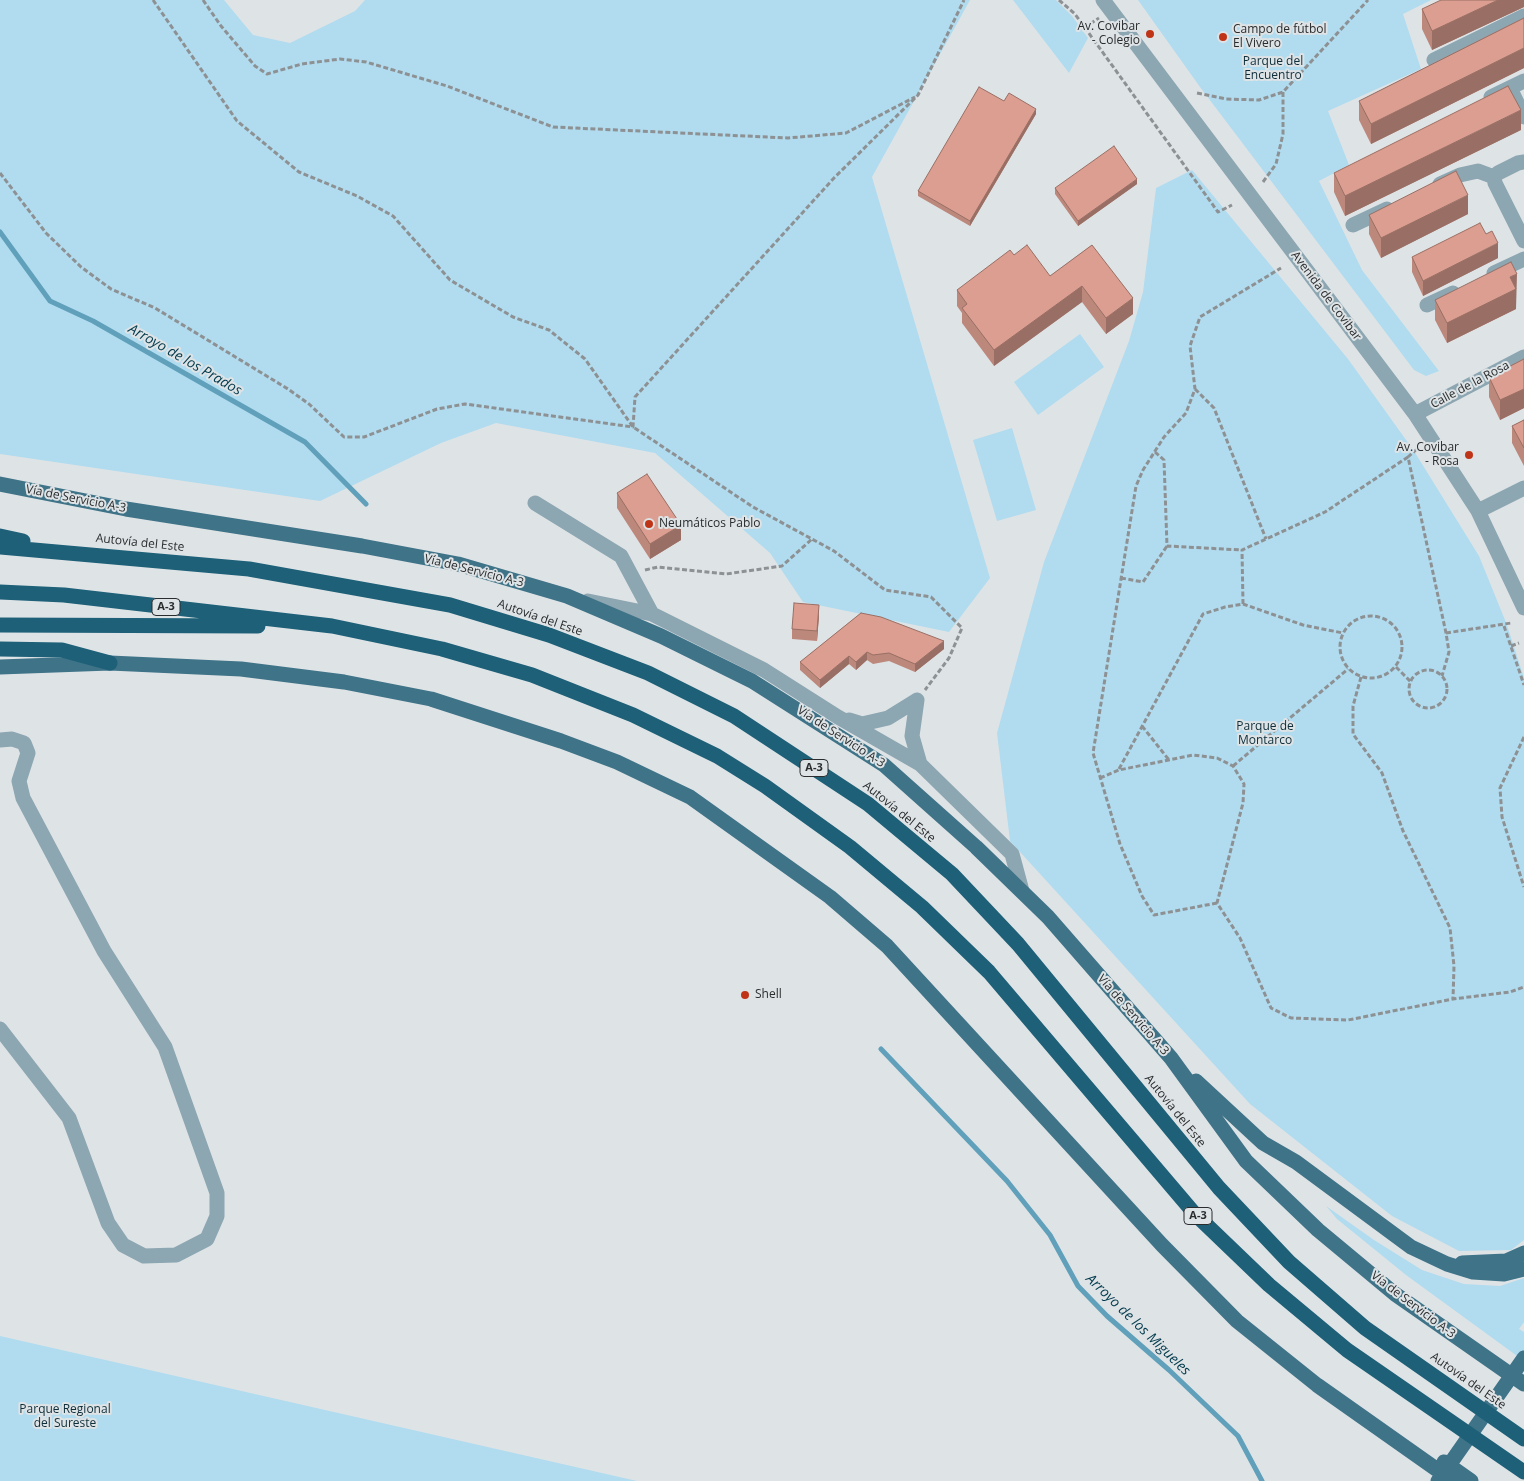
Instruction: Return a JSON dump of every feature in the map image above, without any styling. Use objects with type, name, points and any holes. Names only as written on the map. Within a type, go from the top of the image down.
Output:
[{"type":"highway","points":[[0,536],[66,551]]},
{"type":"highway","name":"Autovía del Este","points":[[0,547],[66,551],[249,569],[450,605],[549,635],[648,673],[734,716],[868,804],[952,874],[1018,944],[1219,1188],[1289,1262],[1366,1328],[1524,1439]]},
{"type":"highway","name":"A-3","points":[[0,592],[64,595],[332,626],[442,649],[532,675],[633,715],[717,756],[765,786],[850,847],[922,907],[988,972],[1194,1213],[1269,1285],[1347,1350],[1524,1472]]},
{"type":"highway","points":[[0,625],[332,626]]},
{"type":"highway","points":[[0,649],[62,650],[110,663]]},
{"type":"main road","name":"Vía de Servicio A-3","points":[[0,484],[126,509],[362,546],[458,564],[567,596],[661,636],[752,681],[884,765],[976,847],[1048,916],[1171,1058],[1246,1161],[1318,1230],[1394,1294],[1524,1384]]},
{"type":"main road","points":[[0,667],[110,663],[241,669],[344,682],[431,699],[617,762],[690,797],[830,897],[886,946],[1162,1245],[1237,1321],[1317,1384],[1453,1481]]},
{"type":"main road","points":[[1171,1058],[1263,1143],[1296,1162],[1411,1246],[1447,1264],[1472,1272],[1504,1274],[1524,1268]]},
{"type":"main road","points":[[1447,1264],[1506,1261],[1524,1253]]},
{"type":"main road","points":[[1438,1481],[1524,1358]]},
{"type":"main road","points":[[1390,1435],[1432,1454],[1471,1481]]},
{"type":"street","name":"Avenida de Covibar","points":[[1103,0],[1416,414],[1478,511],[1524,608]]},
{"type":"street","points":[[1434,60],[1524,16]]},
{"type":"street","points":[[1476,105],[1524,81]]},
{"type":"street","points":[[1510,88],[1524,117]]},
{"type":"street","points":[[1494,177],[1518,163],[1524,162]]},
{"type":"street","points":[[1424,192],[1460,175],[1478,171],[1494,177]]},
{"type":"street","points":[[1494,177],[1495,183],[1524,241]]},
{"type":"street","points":[[1352,225],[1397,204]]},
{"type":"street","points":[[1427,305],[1524,259]]},
{"type":"street","name":"Calle de la Rosa","points":[[1416,414],[1524,357]]},
{"type":"street","points":[[1478,511],[1524,488]]},
{"type":"street","points":[[535,503],[621,556],[652,614]]},
{"type":"street","points":[[567,596],[652,614],[764,670],[838,717],[920,764],[1012,854],[1022,891]]},
{"type":"street","points":[[838,717],[862,724],[888,718],[917,700]]},
{"type":"street","points":[[917,700],[912,736],[920,764]]},
{"type":"street","points":[[0,740],[12,739],[24,743],[28,753],[19,781],[23,798],[104,951],[164,1047],[216,1193],[217,1216],[207,1239],[176,1255],[144,1256],[123,1245],[108,1223],[69,1118],[0,1029]]},
{"type":"path","points":[[204,0],[221,26],[255,66],[267,74],[302,64],[340,59],[366,62],[447,86],[553,127],[788,138],[846,133],[918,95]]},
{"type":"path","points":[[633,427],[635,397],[834,178],[918,95],[964,0]]},
{"type":"path","points":[[1059,0],[1080,21],[1218,212],[1232,205]]},
{"type":"path","points":[[1197,93],[1226,99],[1259,100],[1283,92],[1368,0]]},
{"type":"path","points":[[156,1],[237,120],[299,172],[357,196],[393,216],[450,280],[513,318],[549,330],[585,359],[633,427],[753,507],[834,551],[885,590],[931,597],[962,628],[950,658],[917,700]]},
{"type":"path","points":[[1263,182],[1276,164],[1283,134],[1283,92]]},
{"type":"path","points":[[0,173],[46,233],[81,267],[112,289],[155,308],[288,389],[309,404],[344,437],[364,437],[437,409],[466,404],[633,427]]},
{"type":"path","points":[[1217,902],[1154,915],[1142,896],[1120,844],[1093,754],[1136,486],[1164,437],[1186,413],[1195,389],[1190,346],[1200,317],[1281,268]]},
{"type":"path","points":[[1195,389],[1214,408],[1266,539]]},
{"type":"path","points":[[1166,546],[1242,550],[1325,512],[1408,457],[1417,449]]},
{"type":"path","points":[[1122,578],[1143,582],[1166,546],[1164,460],[1154,452]]},
{"type":"path","points":[[1408,457],[1449,652],[1442,676]]},
{"type":"path","points":[[630,573],[658,567],[726,574],[782,566],[812,539]]},
{"type":"path","points":[[1242,550],[1243,604]]},
{"type":"path","points":[[1118,770],[1203,614],[1243,604],[1303,625],[1342,633]]},
{"type":"path","points":[[1367,615],[1380,616],[1390,621],[1400,632],[1403,643],[1402,654],[1396,667],[1378,678],[1361,677],[1348,669],[1340,653],[1342,633],[1357,618],[1367,615]]},
{"type":"path","points":[[1446,633],[1504,626],[1510,623]]},
{"type":"path","points":[[1504,626],[1524,685]]},
{"type":"path","points":[[1511,646],[1519,643]]},
{"type":"path","points":[[1396,667],[1410,682]]},
{"type":"path","points":[[1233,766],[1348,669]]},
{"type":"path","points":[[1431,670],[1442,676],[1448,687],[1447,694],[1440,704],[1434,707],[1422,707],[1416,704],[1410,694],[1410,682],[1424,671],[1431,670]]},
{"type":"path","points":[[1361,677],[1353,706],[1353,734],[1382,773],[1403,831],[1450,928],[1454,966],[1453,999]]},
{"type":"path","points":[[1142,726],[1169,760]]},
{"type":"path","points":[[1524,737],[1500,788],[1502,817],[1524,887]]},
{"type":"path","points":[[1100,778],[1118,770],[1193,755],[1217,758],[1233,766],[1244,784],[1243,803],[1217,902],[1240,938],[1272,1008],[1291,1018],[1348,1020],[1453,999],[1510,992],[1524,987]]},
{"type":"green space","points":[[0,0],[224,0],[253,35],[290,43],[355,11],[365,0],[970,0],[872,177],[990,578],[949,632],[803,602],[770,553],[655,453],[496,423],[441,443],[320,501],[0,454]]},
{"type":"green space","points":[[1013,0],[1056,0],[1072,16],[1088,38],[1069,73]]},
{"type":"green space","name":"Parque del Encuentro","points":[[1138,0],[1431,0],[1403,14],[1421,69],[1328,111],[1349,165],[1319,181],[1362,270],[1439,371],[1426,376],[1414,370],[1200,87]]},
{"type":"green space","name":"Parque de Montarco","points":[[1192,170],[1348,359],[1414,451],[1479,556],[1507,625],[1524,678],[1524,1240],[1511,1250],[1459,1251],[1392,1216],[1250,1104],[1010,841],[997,733],[1044,562],[1129,341],[1143,292],[1156,188]]},
{"type":"green space","points":[[1080,334],[1104,367],[1038,415],[1014,382]]},
{"type":"green space","points":[[1012,428],[1036,510],[997,521],[973,440]]},
{"type":"green space","points":[[1326,1206],[1374,1240],[1422,1270],[1464,1284],[1500,1286],[1524,1278],[1524,1322],[1519,1329],[1524,1332],[1524,1361],[1406,1275],[1337,1219]]},
{"type":"green space","name":"Parque Regional del Sureste","points":[[0,1336],[637,1481],[0,1481]]},
{"type":"building","points":[[1441,0],[1498,0],[1432,31],[1422,9]]},
{"type":"building","points":[[1524,18],[1524,48],[1371,124],[1359,101]]},
{"type":"building","points":[[1508,86],[1521,110],[1345,196],[1334,173]]},
{"type":"building","points":[[979,87],[1004,101],[1009,93],[1036,109],[970,221],[918,191]]},
{"type":"building","points":[[1114,146],[1137,179],[1078,221],[1055,188]]},
{"type":"building","points":[[1456,171],[1468,195],[1381,238],[1369,215]]},
{"type":"building","points":[[1480,223],[1486,234],[1492,231],[1498,243],[1423,281],[1412,257]]},
{"type":"building","points":[[1027,245],[1050,276],[1092,245],[1133,298],[1106,318],[1082,286],[994,350],[962,308],[967,304],[957,290],[1010,250],[1014,255]]},
{"type":"building","points":[[1511,262],[1517,274],[1510,277],[1516,289],[1447,323],[1435,300]]},
{"type":"building","points":[[1524,359],[1524,389],[1500,400],[1489,377]]},
{"type":"building","points":[[1524,420],[1524,448],[1512,426]]},
{"type":"building","name":"Neumáticos Pablo","points":[[647,474],[681,525],[650,544],[617,493]]},
{"type":"building","points":[[794,603],[819,605],[817,631],[792,629]]},
{"type":"building","points":[[861,613],[881,617],[944,641],[915,664],[889,653],[873,655],[867,652],[856,662],[849,656],[820,680],[800,662]]},
{"type":"waterway","name":"Arroyo de los Prados","points":[[0,232],[50,301],[93,321],[305,442],[366,504]]},
{"type":"waterway","name":"Arroyo de los Migueles","points":[[881,1049],[1007,1181],[1050,1235],[1078,1286],[1107,1316],[1169,1370],[1238,1436],[1262,1481]]},
{"type":"place","name":"Av. Covibar - Colegio","points":[[1150,34]]},
{"type":"place","name":"Campo de fútbol El Vivero","points":[[1223,37]]},
{"type":"place","name":"Av. Covibar - Rosa","points":[[1469,455]]},
{"type":"place","name":"Neumáticos Pablo","points":[[649,524]]},
{"type":"place","name":"Shell","points":[[745,995]]}]
